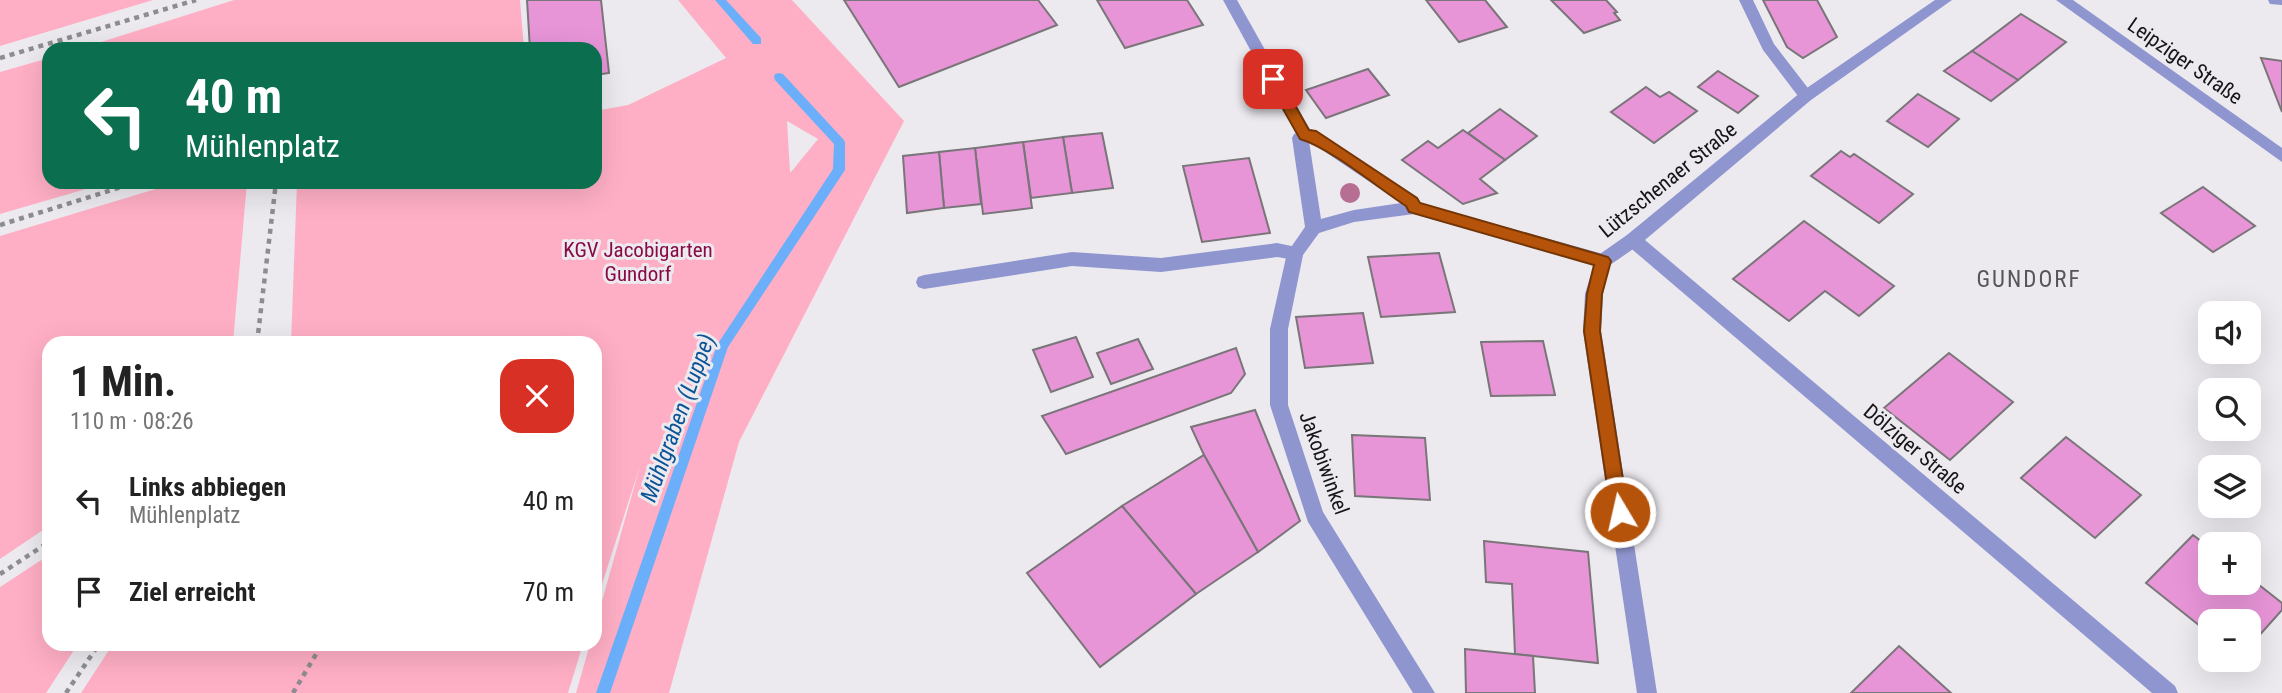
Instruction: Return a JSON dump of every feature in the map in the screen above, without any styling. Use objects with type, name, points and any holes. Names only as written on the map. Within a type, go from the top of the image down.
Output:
[{"type":"street","points":[[1230,0],[1305,135]]},
{"type":"street","points":[[1746,0],[1768,46],[1806,96]]},
{"type":"street","name":"Lützschenaer Straße","points":[[1647,693],[1592,331],[1594,294],[1603,261],[1633,240],[1806,96],[1945,0]]},
{"type":"street","name":"Leipziger Straße","points":[[2063,0],[2282,156]]},
{"type":"street","points":[[2275,0],[2282,0]]},
{"type":"street","points":[[1414,208],[1411,202],[1400,194],[1311,135],[1300,138],[1300,156],[1314,203],[1313,228],[1354,216],[1414,208],[1603,261]]},
{"type":"street","name":"Jakobiwinkel","points":[[1313,228],[1295,253],[1279,330],[1279,405],[1315,516],[1425,693]]},
{"type":"street","name":"Dölziger Straße","points":[[1633,240],[2168,693]]},
{"type":"street","points":[[924,282],[1072,259],[1161,265],[1277,250],[1295,253]]},
{"type":"path","points":[[54,42],[196,0]]},
{"type":"path","points":[[0,58],[42,46]]},
{"type":"path","points":[[0,225],[115,189]]},
{"type":"path","points":[[258,336],[275,189]]},
{"type":"path","points":[[0,574],[42,547]]},
{"type":"path","points":[[66,693],[94,651]]},
{"type":"path","points":[[293,693],[318,651]]},
{"type":"green space","points":[[0,0],[153,0],[0,46]]},
{"type":"green space","points":[[234,0],[520,0],[523,42],[101,42]]},
{"type":"green space","name":"KGV Jacobigarten Gundorf","points":[[678,0],[792,0],[904,121],[739,442],[669,693],[576,693],[588,651],[602,651],[602,601],[640,466],[602,584],[602,336],[291,336],[297,189],[602,189],[602,110],[628,105],[726,58]],"holes":[[[787,121],[818,139],[790,172]]]},
{"type":"green space","points":[[42,60],[42,189],[86,189],[0,214],[0,72]]},
{"type":"green space","points":[[156,189],[246,189],[234,336],[42,336],[42,531],[0,559],[0,236]]},
{"type":"green space","points":[[42,560],[42,651],[73,651],[46,693],[0,693],[0,587]]},
{"type":"green space","points":[[108,651],[581,651],[568,693],[81,693]]},
{"type":"building","points":[[527,0],[601,0],[609,73],[602,74],[602,42],[530,42]]},
{"type":"building","points":[[844,0],[1038,0],[1057,25],[899,87]]},
{"type":"building","points":[[1097,0],[1187,0],[1203,25],[1125,48]]},
{"type":"building","points":[[1426,0],[1485,0],[1507,27],[1459,42]]},
{"type":"building","points":[[1551,0],[1606,0],[1617,12],[1614,13],[1620,20],[1584,33]]},
{"type":"building","points":[[1763,0],[1817,0],[1837,37],[1803,58],[1787,47]]},
{"type":"building","points":[[2021,14],[2066,42],[2018,80],[1972,51]]},
{"type":"building","points":[[1972,51],[2018,80],[1991,101],[1944,71]]},
{"type":"building","points":[[2261,58],[2282,61],[2282,112]]},
{"type":"building","points":[[1368,69],[1389,95],[1326,118],[1306,90]]},
{"type":"building","points":[[1718,71],[1758,96],[1738,113],[1698,87]]},
{"type":"building","points":[[1646,87],[1660,97],[1669,92],[1697,111],[1654,143],[1611,112]]},
{"type":"building","points":[[1918,94],[1959,119],[1928,147],[1887,121]]},
{"type":"building","points":[[1500,109],[1537,136],[1505,160],[1468,133]]},
{"type":"building","points":[[1463,130],[1505,160],[1480,179],[1497,193],[1463,204],[1402,160],[1428,141],[1438,148]]},
{"type":"building","points":[[1102,133],[1113,188],[1072,193],[1063,137]]},
{"type":"building","points":[[1063,137],[1072,193],[1031,198],[1023,142]]},
{"type":"building","points":[[1023,142],[1032,208],[983,214],[975,148]]},
{"type":"building","points":[[975,148],[981,204],[944,208],[939,152]]},
{"type":"building","points":[[1841,151],[1850,157],[1854,154],[1913,194],[1879,223],[1811,176]]},
{"type":"building","points":[[939,152],[944,208],[907,213],[903,156]]},
{"type":"building","points":[[1249,158],[1270,233],[1202,242],[1183,166]]},
{"type":"building","points":[[2203,187],[2255,226],[2213,252],[2161,213]]},
{"type":"building","points":[[1804,221],[1894,286],[1859,316],[1825,291],[1789,321],[1733,279]]},
{"type":"building","points":[[1439,253],[1455,312],[1381,317],[1368,257]]},
{"type":"building","points":[[1363,313],[1373,363],[1305,368],[1296,317]]},
{"type":"building","points":[[1076,337],[1093,377],[1051,392],[1033,350]]},
{"type":"building","points":[[1138,339],[1153,369],[1111,384],[1097,353]]},
{"type":"building","points":[[1543,341],[1555,395],[1491,396],[1481,342]]},
{"type":"building","points":[[1236,348],[1245,374],[1231,393],[1066,454],[1042,416]]},
{"type":"building","points":[[1949,353],[2013,402],[1950,460],[1884,408]]},
{"type":"building","points":[[1255,410],[1300,521],[1258,552],[1191,427]]},
{"type":"building","points":[[1352,435],[1425,438],[1430,500],[1355,496]]},
{"type":"building","points":[[2066,437],[2141,495],[2095,538],[2021,478]]},
{"type":"building","points":[[1204,455],[1258,552],[1196,594],[1122,506]]},
{"type":"building","points":[[1122,506],[1196,594],[1100,667],[1027,573]]},
{"type":"building","points":[[2193,535],[2198,539],[2198,595],[2261,595],[2261,586],[2282,603],[2282,610],[2261,634],[2261,609],[2198,609],[2198,624],[2146,583]]},
{"type":"building","points":[[1484,541],[1588,552],[1598,663],[1515,654],[1512,584],[1486,582]]},
{"type":"building","points":[[1899,646],[1951,693],[1851,693]]},
{"type":"building","points":[[1465,649],[1533,656],[1535,693],[1466,693]]},
{"type":"waterway","name":"Mühlgraben (Luppe)","points":[[720,0],[757,41]]},
{"type":"waterway","name":"Mühlgraben (Luppe)","points":[[603,693],[723,345],[839,170],[840,143],[779,77]]},
{"type":"district","name":"GUNDORF","points":[[2029,279]]},
{"type":"route","points":[[1273,79],[1305,135],[1311,135],[1331,148],[1411,202],[1414,208],[1603,261],[1594,294],[1592,331],[1620,512]]}]
